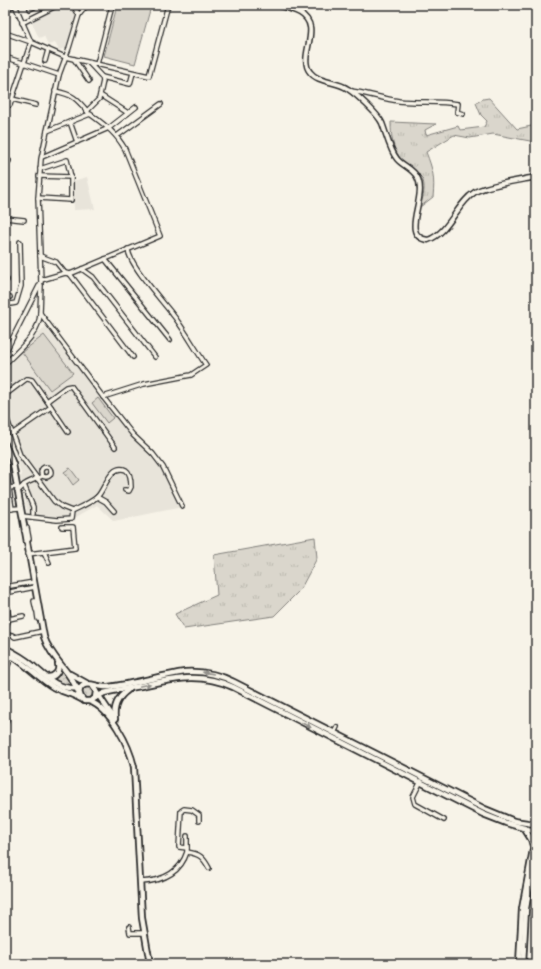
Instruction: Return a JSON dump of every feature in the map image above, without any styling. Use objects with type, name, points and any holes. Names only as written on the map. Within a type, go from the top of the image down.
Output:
[{"type":"main road","points":[[5,9],[14,5]]},
{"type":"main road","points":[[5,444],[13,464],[43,631],[48,646],[58,662],[79,687],[79,694],[82,699]]},
{"type":"main road","points":[[5,648],[26,660],[60,687],[69,688],[90,685]]},
{"type":"main road","points":[[5,652],[54,687],[89,701],[102,709],[110,718],[132,759],[135,775],[142,882]]},
{"type":"main road","points":[[46,677],[51,677],[57,672],[59,667],[58,662]]},
{"type":"main road","points":[[68,673],[90,685],[107,688],[185,672],[210,673],[227,679],[485,809],[514,821],[535,823],[534,846],[522,909],[519,964]]},
{"type":"main road","points":[[89,701],[96,695],[104,693],[184,678],[204,678],[218,681],[233,687],[487,815],[535,833]]},
{"type":"main road","points":[[90,685],[115,721],[128,744],[137,769],[142,882],[142,918],[150,964]]},
{"type":"main road","points":[[115,721],[114,711],[117,702],[130,688]]},
{"type":"main road","points":[[524,828],[534,846]]},
{"type":"main road","points":[[523,964],[526,908],[536,853]]},
{"type":"street","points":[[10,105],[31,42],[14,5]]},
{"type":"street","points":[[30,9],[34,7],[34,5]]},
{"type":"street","points":[[46,5],[48,10]]},
{"type":"street","points":[[22,23],[58,5]]},
{"type":"street","points":[[73,5],[78,16]]},
{"type":"street","points":[[5,364],[31,338],[40,319],[41,281],[38,198],[40,169],[59,75],[78,16],[87,5]]},
{"type":"street","points":[[5,33],[31,42],[65,57],[149,76],[168,5]]},
{"type":"street","points":[[277,5],[301,14],[309,24],[310,38],[306,63],[309,71],[313,75],[342,85],[351,91],[378,117],[397,159],[416,174],[421,191],[414,228],[418,237],[428,240],[438,235],[465,201],[475,192],[486,188],[536,177]]},
{"type":"street","points":[[97,64],[112,6]]},
{"type":"street","points":[[45,61],[48,50]]},
{"type":"street","points":[[5,57],[59,75]]},
{"type":"street","points":[[74,59],[89,81]]},
{"type":"street","points":[[88,62],[102,77],[130,84],[133,73]]},
{"type":"street","points":[[87,111],[99,99],[103,81],[102,77]]},
{"type":"street","points":[[5,353],[41,281],[65,273],[70,274],[160,236],[125,150],[117,136],[90,114],[77,99],[68,93],[55,91]]},
{"type":"street","points":[[351,91],[397,101],[431,101],[458,104],[457,112],[463,114]]},
{"type":"street","points":[[100,95],[128,113]]},
{"type":"street","points":[[12,99],[36,105]]},
{"type":"street","points":[[117,136],[161,104]]},
{"type":"street","points":[[42,157],[109,128],[136,107]]},
{"type":"street","points":[[47,131],[90,114]]},
{"type":"street","points":[[70,122],[77,142]]},
{"type":"street","points":[[5,133],[6,127]]},
{"type":"street","points":[[38,198],[71,200],[71,177],[67,160],[40,169]]},
{"type":"street","points":[[39,176],[71,177]]},
{"type":"street","points":[[5,218],[24,220]]},
{"type":"street","points":[[5,305],[16,303],[21,286],[20,242]]},
{"type":"street","points":[[103,397],[144,384],[191,375],[206,366],[175,318],[143,276],[129,254],[128,249]]},
{"type":"street","points":[[40,256],[56,262],[65,273]]},
{"type":"street","points":[[105,259],[170,340]]},
{"type":"street","points":[[82,269],[93,277],[155,357]]},
{"type":"street","points":[[70,274],[133,357]]},
{"type":"street","points":[[5,298],[10,297]]},
{"type":"street","points":[[40,313],[133,435],[153,454],[162,467],[182,506]]},
{"type":"street","points":[[5,395],[26,379],[32,380],[68,432]]},
{"type":"street","points":[[47,401],[66,386],[73,387],[115,447]]},
{"type":"street","points":[[12,434],[51,407]]},
{"type":"street","points":[[5,414],[20,456],[36,480],[54,502],[72,511]]},
{"type":"street","points":[[12,509],[7,488],[5,466],[13,464]]},
{"type":"street","points":[[72,511],[97,497],[113,472],[117,469],[128,472],[130,477],[131,487],[129,491],[125,490]]},
{"type":"street","points":[[16,487],[22,488],[24,485],[42,476]]},
{"type":"street","points":[[7,488],[24,485]]},
{"type":"street","points":[[24,485],[33,507],[33,514]]},
{"type":"street","points":[[97,497],[106,502],[114,511]]},
{"type":"street","points":[[5,509],[20,508]]},
{"type":"street","points":[[22,516],[57,520],[71,519],[72,511]]},
{"type":"street","points":[[5,523],[8,541],[5,542]]},
{"type":"street","points":[[28,554],[75,548],[73,527],[62,528]]},
{"type":"street","points":[[44,552],[49,563]]},
{"type":"street","points":[[5,587],[34,584]]},
{"type":"street","points":[[5,629],[9,620],[6,609],[5,593],[34,584]]},
{"type":"street","points":[[9,620],[23,616]]},
{"type":"street","points":[[12,635],[19,637],[43,631]]},
{"type":"street","points":[[5,668],[12,656]]},
{"type":"street","points":[[5,712],[7,719],[5,725]]},
{"type":"street","points":[[334,733],[337,727]]},
{"type":"street","points":[[421,782],[413,797],[415,804],[444,820]]},
{"type":"street","points":[[199,821],[198,813],[184,809],[181,811],[179,847],[198,854],[206,862],[209,868]]},
{"type":"street","points":[[142,882],[155,881],[169,876],[182,864],[187,850],[187,836]]},
{"type":"street","points":[[130,927],[130,932],[145,933]]},
{"type":"shaded area","points":[[64,5],[71,5],[77,17],[69,47],[59,50],[55,43],[48,45],[44,36],[39,38],[31,21]]},
{"type":"shaded area","points":[[87,177],[95,209],[74,210],[73,181]]},
{"type":"shaded area","points":[[45,327],[79,366],[80,370],[115,415],[162,470],[182,507],[114,521],[97,505],[76,517],[74,522],[28,517],[24,494],[28,491],[19,478],[22,475],[5,425],[5,369]]},
{"type":"green space","points":[[118,5],[148,5],[150,10],[135,64],[104,56]]},
{"type":"green space","points":[[489,98],[517,129],[536,125],[536,145],[530,141],[493,134],[470,138],[454,135],[426,152],[433,174],[433,197],[420,207],[424,192],[423,180],[418,173],[402,160],[396,151],[392,140],[391,122],[436,124],[425,130],[426,135],[458,126],[460,130],[484,127],[487,121],[481,115],[476,103],[483,99]]},
{"type":"green space","points":[[44,335],[73,373],[50,390],[22,352]]},
{"type":"green space","points":[[98,398],[113,418],[107,423],[92,403]]},
{"type":"green space","points":[[70,468],[79,480],[73,485],[64,472]]},
{"type":"green space","points":[[315,537],[317,558],[300,590],[274,616],[184,629],[175,614],[217,595],[214,555]]},
{"type":"green space","points":[[60,669],[74,686],[68,686],[49,679]]},
{"type":"green space","points":[[88,686],[93,688],[95,693],[93,698],[88,700],[83,698],[81,693],[83,688]]}]
